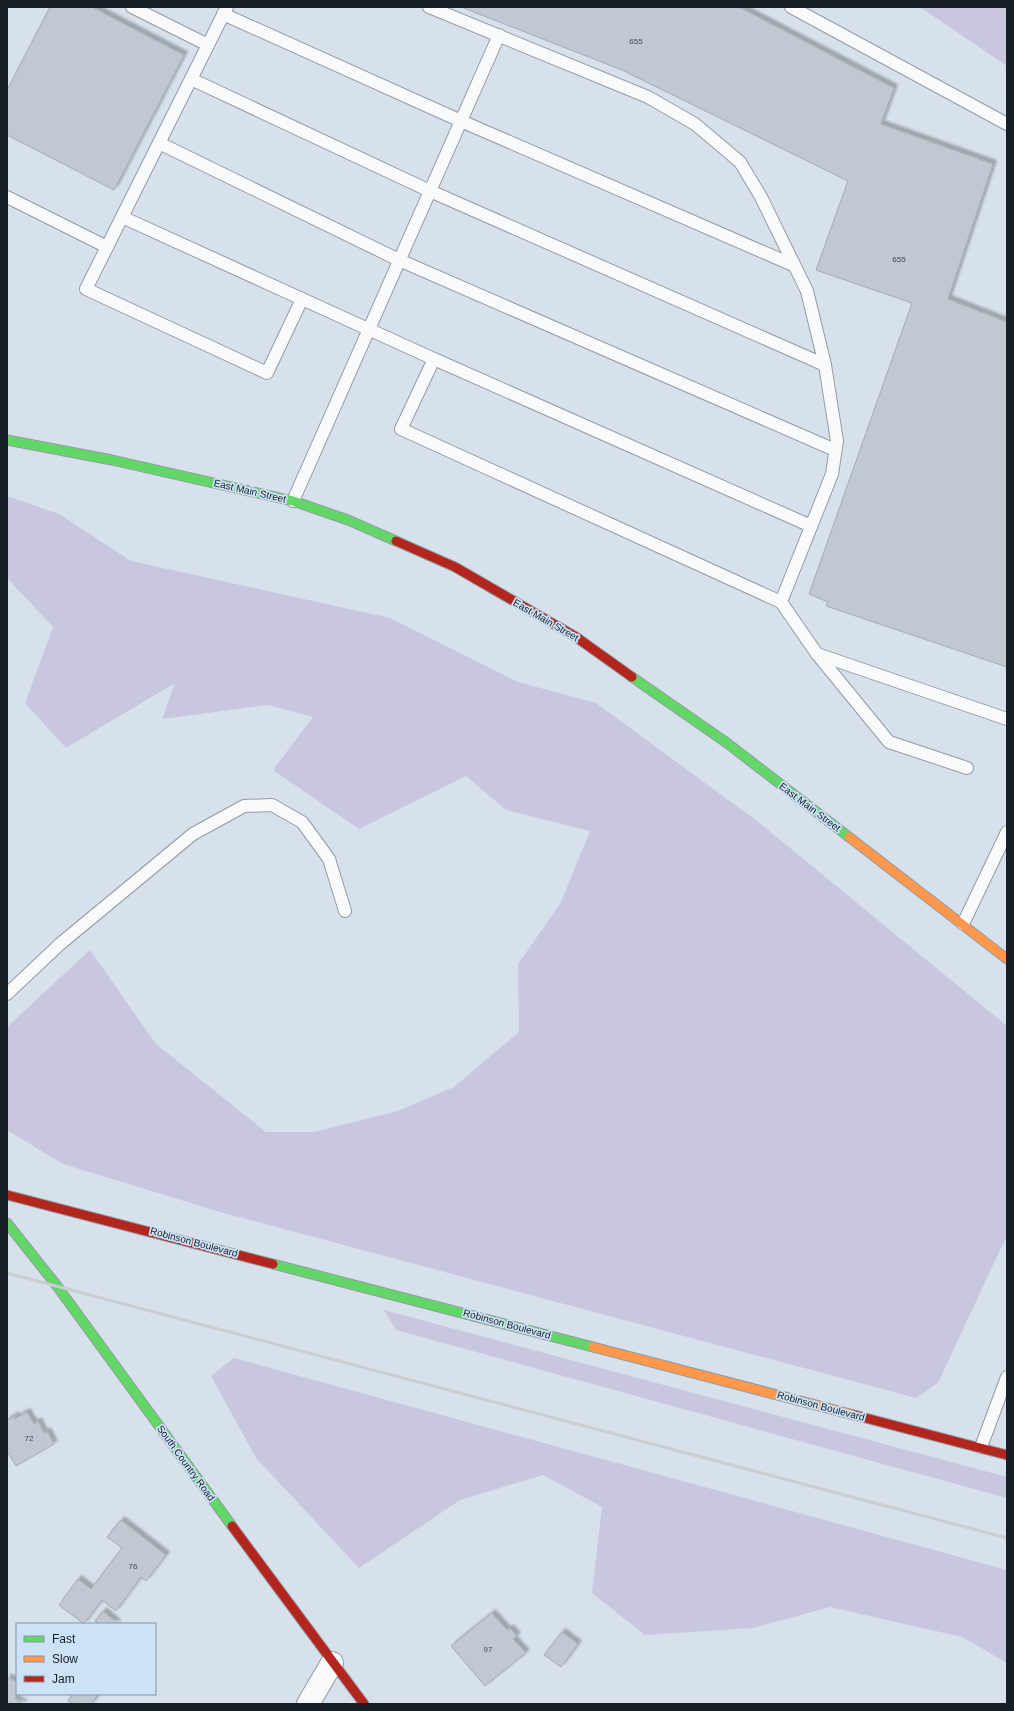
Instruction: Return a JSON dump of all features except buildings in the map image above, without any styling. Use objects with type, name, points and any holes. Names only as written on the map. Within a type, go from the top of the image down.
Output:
[{"type":"main road","name":"East Main Street","points":[[7,440],[112,460],[294,501],[348,520],[455,567],[576,637],[727,743],[1007,959]]},
{"type":"main road","name":"Robinson Boulevard","points":[[7,1194],[1007,1454]]},
{"type":"main road","name":"South Country Road","points":[[7,1223],[57,1286],[332,1663],[364,1704]]},
{"type":"street","points":[[308,1704],[332,1663]]},
{"type":"lane","points":[[132,7],[208,45]]},
{"type":"lane","points":[[429,7],[648,97],[695,124],[740,162],[761,197],[807,291],[825,365],[837,441],[832,474],[781,602]]},
{"type":"lane","points":[[791,7],[1007,124]]},
{"type":"lane","points":[[302,299],[268,373],[86,289],[225,10],[461,121],[793,265]]},
{"type":"lane","points":[[294,501],[499,35]]},
{"type":"lane","points":[[191,79],[430,191],[825,365]]},
{"type":"lane","points":[[159,143],[399,260],[835,450]]},
{"type":"lane","points":[[7,197],[107,247]]},
{"type":"lane","points":[[122,217],[434,359],[811,526]]},
{"type":"lane","points":[[434,359],[401,428],[781,602],[817,654],[889,742],[967,768]]},
{"type":"lane","points":[[817,654],[1007,718]]},
{"type":"lane","points":[[7,994],[60,944],[193,834],[244,806],[272,805],[302,822],[329,858],[346,911]]},
{"type":"lane","points":[[963,924],[1007,832]]},
{"type":"lane","points":[[981,1447],[1007,1377]]},
{"type":"shaded area","points":[[920,7],[1007,7],[1007,66]]},
{"type":"shaded area","points":[[7,496],[59,514],[131,561],[390,618],[518,682],[596,703],[757,821],[1007,1026],[1007,1235],[938,1383],[916,1398],[220,1212],[63,1164],[7,1130],[7,1027],[90,950],[156,1044],[266,1132],[314,1132],[398,1111],[454,1087],[519,1032],[518,964],[560,904],[590,831],[506,810],[466,776],[359,829],[273,770],[313,717],[268,705],[162,719],[175,683],[66,748],[25,703],[53,627],[7,578]]},
{"type":"shaded area","points":[[384,1310],[1007,1477],[1007,1498],[396,1330]]},
{"type":"shaded area","points":[[234,1358],[1007,1570],[1007,1663],[962,1637],[830,1607],[753,1628],[645,1635],[592,1593],[602,1507],[543,1475],[460,1500],[359,1568],[256,1458],[211,1376]]},
{"type":"railway","points":[[7,1273],[1007,1538]]},
{"type":"traffic: fast","points":[[7,440],[112,460],[293,501],[348,520],[396,541]]},
{"type":"traffic: fast","points":[[632,677],[727,743],[849,837]]},
{"type":"traffic: fast","points":[[7,1223],[57,1286],[232,1526]]},
{"type":"traffic: fast","points":[[273,1264],[593,1347]]},
{"type":"traffic: slow","points":[[849,837],[1007,959]]},
{"type":"traffic: slow","points":[[593,1347],[854,1415]]},
{"type":"traffic: jam","points":[[396,541],[455,567],[576,637],[632,677]]},
{"type":"traffic: jam","points":[[7,1195],[273,1264]]},
{"type":"traffic: jam","points":[[854,1415],[1007,1455]]},
{"type":"traffic: jam","points":[[232,1526],[364,1704]]}]
